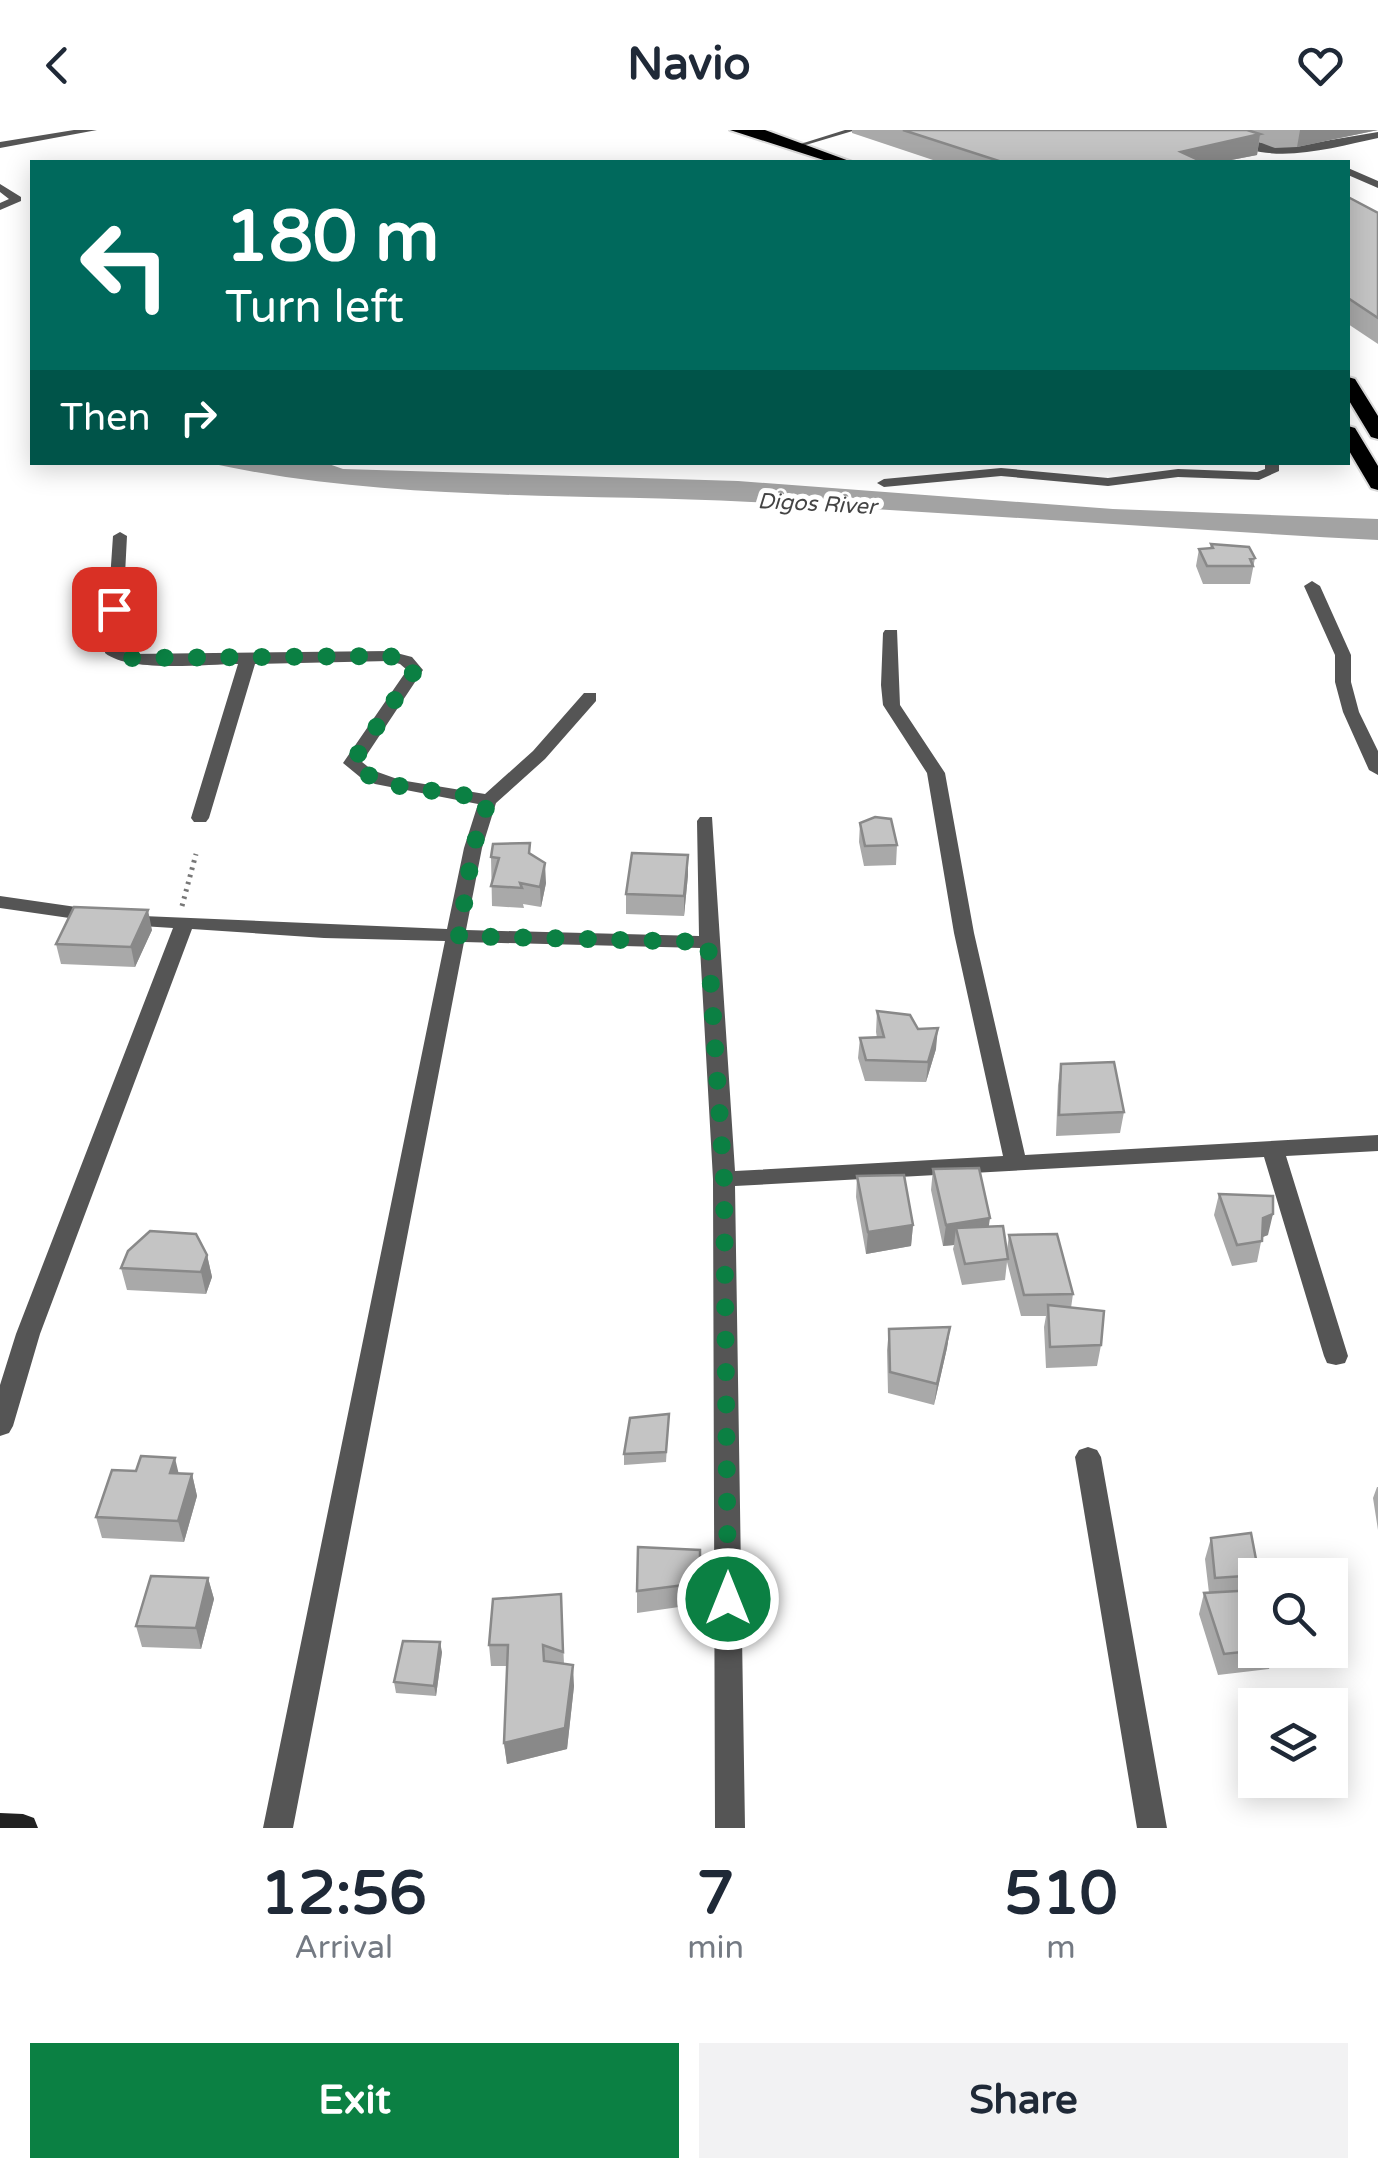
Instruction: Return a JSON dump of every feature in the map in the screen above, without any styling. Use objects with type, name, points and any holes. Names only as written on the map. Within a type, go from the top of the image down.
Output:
[{"type":"highway","points":[[737,130],[758,132],[838,160]]},
{"type":"highway","points":[[1350,386],[1378,433]]},
{"type":"highway","points":[[1350,435],[1378,484]]},
{"type":"main road","points":[[0,1827],[24,1828]]},
{"type":"street","points":[[0,144],[92,130]]},
{"type":"street","points":[[1229,140],[1266,152],[1305,150],[1378,135]]},
{"type":"street","points":[[1305,150],[1327,160]]},
{"type":"street","points":[[1350,171],[1378,185]]},
{"type":"street","points":[[0,187],[18,199],[0,207]]},
{"type":"street","points":[[884,483],[1001,472],[1108,482],[1178,472],[1259,476],[1272,471],[1272,465]]},
{"type":"street","points":[[120,536],[113,653],[129,659],[389,656],[406,660],[415,670],[352,763],[374,781],[466,793],[488,802]]},
{"type":"street","points":[[1312,586],[1342,655],[1343,682],[1351,712],[1378,770]]},
{"type":"street","points":[[891,632],[891,704],[897,718],[930,755],[936,773],[964,932],[1016,1163]]},
{"type":"street","points":[[200,818],[248,659]]},
{"type":"street","points":[[278,1828],[459,936],[473,848],[488,802],[539,755],[590,697]]},
{"type":"street","points":[[706,822],[708,942],[724,1179],[730,1828]]},
{"type":"street","points":[[0,902],[184,924],[708,942]]},
{"type":"street","points":[[0,1426],[28,1334],[184,924]]},
{"type":"street","points":[[724,1179],[1378,1144]]},
{"type":"street","points":[[1273,1149],[1336,1356]]},
{"type":"street","points":[[1088,1458],[1152,1828]]},
{"type":"lane","points":[[797,146],[853,130]]},
{"type":"path","points":[[184,924],[182,901],[196,854]]},
{"type":"water","name":"Digos River","points":[[219,465],[332,465],[343,469],[738,481],[1113,509],[1378,519],[1378,540],[751,502],[479,494],[276,476]]},
{"type":"building","points":[[903,130],[1247,130],[1260,134],[1181,152],[1199,160],[996,160]]},
{"type":"building","points":[[1350,198],[1378,213],[1378,318],[1350,299]]},
{"type":"building","points":[[1211,544],[1249,547],[1255,558],[1250,559],[1253,566],[1207,566],[1199,549],[1213,548]]},
{"type":"building","points":[[875,817],[891,819],[897,845],[865,846],[860,823]]},
{"type":"building","points":[[530,843],[529,853],[545,863],[540,887],[520,883],[522,888],[491,886],[499,858],[491,857],[493,844]]},
{"type":"building","points":[[632,853],[688,855],[684,896],[626,894]]},
{"type":"building","points":[[74,907],[148,910],[131,947],[56,944]]},
{"type":"building","points":[[877,1011],[910,1015],[918,1029],[938,1028],[928,1062],[866,1060],[860,1038],[884,1037]]},
{"type":"building","points":[[1114,1062],[1124,1112],[1059,1115],[1061,1064]]},
{"type":"building","points":[[979,1168],[990,1218],[946,1225],[933,1169]]},
{"type":"building","points":[[904,1175],[913,1225],[868,1232],[857,1176]]},
{"type":"building","points":[[1219,1194],[1273,1196],[1273,1214],[1263,1218],[1262,1241],[1237,1245]]},
{"type":"building","points":[[1003,1226],[1008,1259],[965,1264],[956,1228]]},
{"type":"building","points":[[150,1231],[196,1234],[207,1255],[201,1272],[121,1268],[128,1251]]},
{"type":"building","points":[[1057,1234],[1073,1294],[1024,1295],[1009,1235]]},
{"type":"building","points":[[1048,1305],[1104,1311],[1101,1345],[1050,1347]]},
{"type":"building","points":[[950,1327],[937,1384],[890,1372],[889,1329]]},
{"type":"building","points":[[669,1414],[666,1452],[624,1454],[630,1418]]},
{"type":"building","points":[[141,1456],[175,1458],[170,1473],[192,1474],[178,1521],[96,1517],[112,1470],[136,1471]]},
{"type":"building","points":[[1251,1533],[1256,1558],[1238,1558],[1238,1576],[1215,1578],[1211,1538]]},
{"type":"building","points":[[638,1547],[700,1550],[700,1583],[637,1591]]},
{"type":"building","points":[[151,1576],[208,1578],[196,1628],[136,1626]]},
{"type":"building","points":[[1238,1591],[1238,1652],[1224,1654],[1204,1593]]},
{"type":"building","points":[[561,1594],[563,1652],[543,1645],[544,1661],[573,1665],[565,1728],[504,1743],[508,1645],[489,1645],[493,1599]]},
{"type":"building","points":[[403,1641],[440,1642],[434,1686],[394,1682]]},
{"type":"route","points":[[114,609],[111,646],[120,658],[389,656],[406,660],[415,670],[352,763],[374,781],[466,793],[488,802],[484,824],[473,848],[459,936],[708,942],[724,1179],[728,1599]]}]
